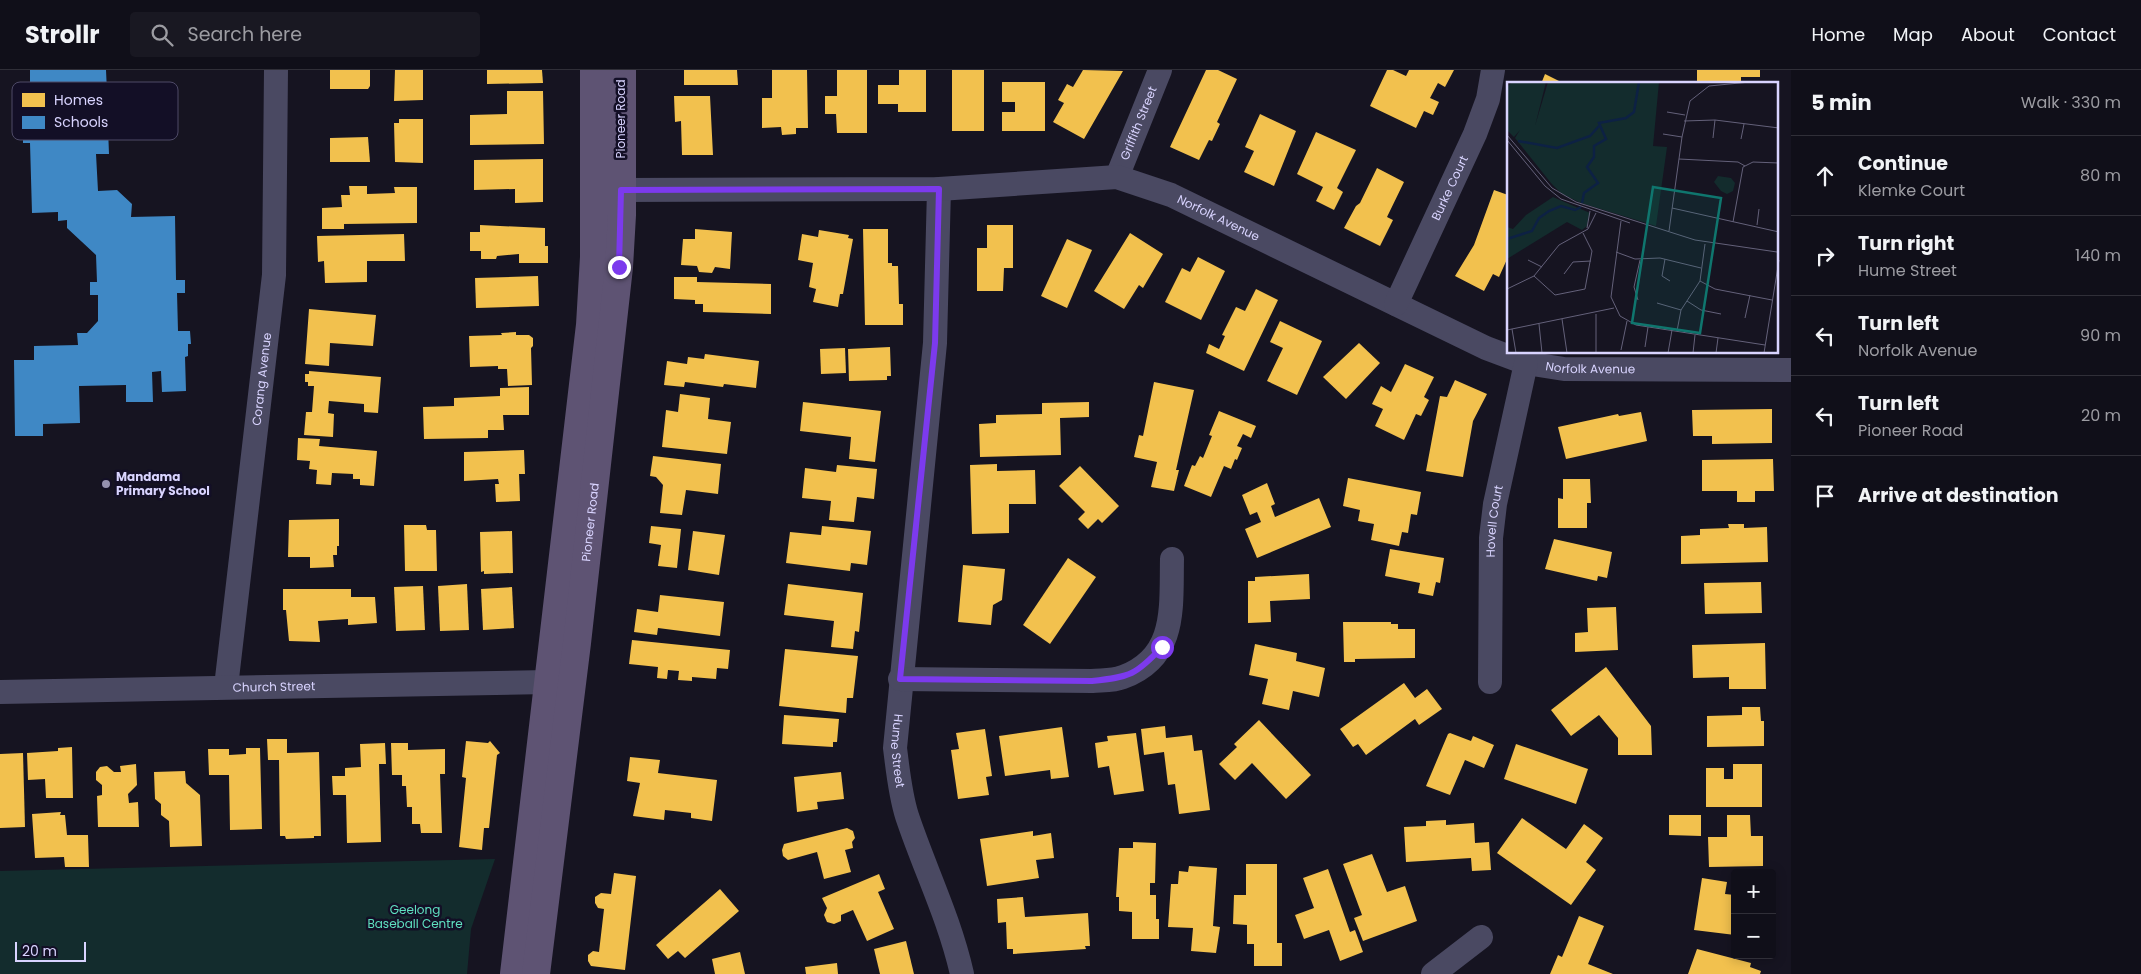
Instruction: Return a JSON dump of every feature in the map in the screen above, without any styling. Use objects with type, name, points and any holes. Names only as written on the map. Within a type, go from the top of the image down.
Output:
[{"type":"main road","name":"Pioneer Road","points":[[536,974],[590,325],[594,190],[594,70]]},
{"type":"main road","name":"Pioneer Road","points":[[514,974],[560,682],[619,267],[622,70]]},
{"type":"main road","points":[[594,190],[621,190]]},
{"type":"street","name":"Corang Avenue","points":[[226,687],[274,275],[276,70]]},
{"type":"street","name":"Griffith Street","points":[[1117,177],[1160,70]]},
{"type":"street","name":"Burke Court","points":[[1396,304],[1475,134],[1488,99],[1493,70]]},
{"type":"street","name":"Norfolk Avenue","points":[[621,190],[939,189],[1117,177],[1171,194],[1486,348],[1526,363],[1564,369],[1791,370]]},
{"type":"street","name":"Hume Street","points":[[939,189],[935,343],[900,679],[895,748],[900,786],[907,815],[939,896],[962,974]]},
{"type":"street","name":"Hovell Court","points":[[1490,682],[1491,538],[1495,504],[1526,363]]},
{"type":"street","points":[[900,679],[1092,681],[1121,678],[1143,668],[1162,647],[1170,624],[1172,560]]},
{"type":"street","name":"Church Street","points":[[0,692],[560,682]]},
{"type":"street","points":[[1433,974],[1482,938]]},
{"type":"green space","name":"Geelong Baseball Centre","points":[[495,859],[471,929],[467,974],[0,974],[0,871]]},
{"type":"building: Homes","points":[[330,70],[370,70],[370,86],[368,89],[330,89]]},
{"type":"building: Homes","points":[[395,70],[423,70],[423,100],[394,101]]},
{"type":"building: Homes","points":[[487,70],[542,70],[543,83],[487,84]]},
{"type":"building: Homes","points":[[684,70],[737,70],[738,85],[684,85]]},
{"type":"building: Homes","points":[[772,70],[807,70],[808,128],[796,128],[796,134],[782,135],[781,127],[762,128],[762,98],[772,98]]},
{"type":"building: Homes","points":[[837,70],[867,70],[867,133],[837,133],[836,114],[825,114],[825,96],[837,96]]},
{"type":"building: Homes","points":[[899,70],[926,70],[926,112],[898,112],[898,104],[878,104],[878,85],[899,85]]},
{"type":"building: Homes","points":[[952,70],[984,70],[984,131],[952,131]]},
{"type":"building: Homes","points":[[1083,70],[1123,71],[1084,139],[1053,122],[1064,103],[1058,100],[1067,84],[1073,87]]},
{"type":"building: Homes","points":[[1206,70],[1218,70],[1237,79],[1217,122],[1220,124],[1212,141],[1209,140],[1199,160],[1170,147]]},
{"type":"building: Homes","points":[[1387,70],[1393,70],[1406,76],[1409,70],[1454,70],[1445,87],[1438,83],[1430,98],[1439,102],[1433,115],[1424,111],[1416,128],[1370,106]]},
{"type":"building: Homes","points":[[1697,70],[1760,70],[1760,77],[1741,77],[1741,82],[1697,82]]},
{"type":"building: Homes","points":[[1545,74],[1561,82],[1542,82]]},
{"type":"building: Homes","points":[[1002,82],[1045,82],[1045,131],[1002,131],[1002,112],[1015,112],[1015,102],[1002,102]]},
{"type":"building: Homes","points":[[507,91],[543,91],[544,144],[470,145],[470,115],[507,114]]},
{"type":"building: Homes","points":[[674,96],[710,96],[713,155],[682,155],[681,121],[675,122]]},
{"type":"building: Homes","points":[[1260,114],[1296,131],[1274,186],[1244,172],[1254,151],[1245,147]]},
{"type":"building: Homes","points":[[399,119],[423,119],[423,163],[395,162],[394,123],[399,123]]},
{"type":"building: Homes","points":[[1316,132],[1356,150],[1337,188],[1343,192],[1334,210],[1316,201],[1323,187],[1297,174]]},
{"type":"building: Homes","points":[[368,137],[370,162],[330,162],[330,138]]},
{"type":"building: Homes","points":[[543,159],[543,202],[515,203],[515,189],[474,190],[474,160]]},
{"type":"building: Homes","points":[[1377,168],[1404,182],[1387,217],[1393,220],[1380,246],[1344,228],[1356,206],[1360,203]]},
{"type":"building: Homes","points":[[349,186],[367,186],[367,194],[395,193],[394,187],[417,187],[417,223],[344,224],[344,229],[322,229],[322,208],[342,207],[341,195],[350,195]]},
{"type":"building: Homes","points":[[1494,190],[1507,195],[1507,259],[1499,277],[1493,274],[1484,291],[1455,276],[1474,245]]},
{"type":"building: Homes","points":[[480,225],[545,228],[545,246],[548,246],[548,263],[519,263],[519,254],[497,256],[496,259],[481,259],[481,251],[470,251],[470,232],[480,232]]},
{"type":"building: Homes","points":[[987,225],[1013,225],[1013,268],[1004,268],[1003,291],[977,291],[977,248],[987,248]]},
{"type":"building: Homes","points":[[695,229],[732,232],[730,269],[715,267],[712,273],[699,272],[697,266],[681,265],[683,239],[695,239]]},
{"type":"building: Homes","points":[[863,229],[888,229],[888,263],[892,263],[892,266],[898,266],[899,304],[903,304],[903,325],[865,325]]},
{"type":"building: Homes","points":[[819,230],[849,235],[848,238],[853,239],[843,294],[840,294],[838,307],[813,302],[816,289],[809,287],[813,263],[798,260],[802,234],[818,237]]},
{"type":"building: Homes","points":[[1130,233],[1163,254],[1143,288],[1139,285],[1124,309],[1094,291]]},
{"type":"building: Homes","points":[[404,234],[405,261],[367,261],[367,282],[325,283],[324,261],[318,262],[317,236]]},
{"type":"building: Homes","points":[[1067,239],[1092,250],[1067,308],[1041,296]]},
{"type":"building: Homes","points":[[1198,257],[1225,271],[1201,320],[1165,302],[1182,268],[1190,272]]},
{"type":"building: Homes","points":[[538,276],[539,306],[476,308],[475,278]]},
{"type":"building: Homes","points":[[674,277],[697,277],[697,282],[771,284],[771,314],[703,312],[703,304],[695,304],[695,300],[674,299]]},
{"type":"building: Homes","points":[[1256,289],[1278,300],[1244,371],[1206,353],[1209,344],[1219,349],[1225,336],[1222,335],[1236,307],[1245,311]]},
{"type":"building: Homes","points":[[309,309],[376,315],[373,346],[330,343],[329,366],[305,364]]},
{"type":"building: Homes","points":[[1280,321],[1322,341],[1297,395],[1267,381],[1283,348],[1270,342]]},
{"type":"building: Homes","points":[[516,332],[516,335],[529,335],[533,338],[533,346],[531,348],[532,385],[508,386],[507,369],[498,369],[498,366],[470,367],[469,336],[502,335],[501,333]]},
{"type":"building: Homes","points":[[1359,343],[1380,363],[1346,399],[1323,377]]},
{"type":"building: Homes","points":[[890,347],[891,376],[887,376],[887,380],[849,381],[848,349]]},
{"type":"building: Homes","points":[[845,348],[846,373],[821,374],[820,349]]},
{"type":"building: Homes","points":[[705,354],[759,361],[756,388],[724,384],[723,387],[685,382],[684,387],[664,385],[667,361],[687,364],[688,357],[704,359]]},
{"type":"building: Homes","points":[[1405,364],[1434,377],[1424,397],[1429,400],[1421,416],[1416,414],[1404,440],[1375,426],[1383,409],[1372,404],[1381,386],[1391,392]]},
{"type":"building: Homes","points":[[309,371],[381,377],[378,413],[364,412],[364,404],[329,401],[328,413],[334,414],[333,437],[304,435],[306,412],[312,412],[314,386],[308,386],[308,382],[305,382],[305,374],[309,374]]},
{"type":"building: Homes","points":[[1455,380],[1487,394],[1473,421],[1463,477],[1426,471],[1440,396],[1447,397]]},
{"type":"building: Homes","points":[[1154,382],[1194,390],[1176,470],[1179,470],[1174,491],[1151,487],[1157,462],[1134,457],[1139,435],[1143,436]]},
{"type":"building: Homes","points":[[529,387],[529,415],[503,415],[504,430],[488,430],[488,438],[424,439],[423,407],[454,406],[454,398],[500,396],[500,388]]},
{"type":"building: Homes","points":[[680,394],[710,398],[708,419],[731,422],[727,454],[662,447],[666,410],[678,412]]},
{"type":"building: Homes","points":[[803,402],[881,411],[875,462],[849,459],[851,437],[800,431]]},
{"type":"building: Homes","points":[[1089,402],[1089,417],[1060,418],[1061,455],[980,457],[979,424],[996,423],[996,415],[1042,414],[1042,403]]},
{"type":"building: Homes","points":[[1772,409],[1772,443],[1712,444],[1712,436],[1693,436],[1692,410]]},
{"type":"building: Homes","points":[[1219,411],[1256,426],[1251,438],[1243,434],[1237,446],[1242,448],[1237,460],[1235,459],[1231,469],[1224,466],[1211,497],[1184,486],[1192,465],[1195,466],[1200,456],[1203,458],[1212,436],[1209,435]]},
{"type":"building: Homes","points":[[1641,412],[1647,441],[1566,459],[1558,427],[1618,414],[1619,416]]},
{"type":"building: Homes","points":[[298,438],[320,439],[319,446],[377,451],[374,486],[360,485],[360,479],[353,479],[353,474],[332,473],[331,485],[316,484],[317,470],[309,469],[310,461],[297,460]]},
{"type":"building: Homes","points":[[524,450],[525,474],[519,474],[520,501],[496,502],[495,484],[499,484],[498,479],[464,481],[464,452]]},
{"type":"building: Homes","points":[[653,456],[721,464],[718,494],[686,490],[682,515],[660,513],[663,485],[656,477],[650,476]]},
{"type":"building: Homes","points":[[1773,459],[1774,491],[1755,491],[1755,502],[1737,502],[1737,491],[1702,491],[1702,460]]},
{"type":"building: Homes","points":[[997,464],[997,471],[1035,470],[1036,504],[1009,504],[1009,533],[972,534],[970,465]]},
{"type":"building: Homes","points":[[837,465],[877,469],[874,499],[857,497],[854,522],[829,520],[831,501],[802,498],[805,468],[836,472]]},
{"type":"building: Homes","points":[[1080,466],[1119,506],[1102,523],[1098,519],[1088,529],[1078,519],[1085,512],[1059,486]]},
{"type":"building: Homes","points":[[1348,478],[1421,492],[1417,515],[1411,514],[1408,533],[1402,532],[1399,546],[1371,540],[1374,524],[1358,521],[1360,510],[1343,506]]},
{"type":"building: Homes","points":[[1563,479],[1590,479],[1591,503],[1587,503],[1587,528],[1558,528],[1558,498],[1563,499]]},
{"type":"building: Homes","points":[[1267,483],[1275,504],[1271,506],[1275,517],[1319,498],[1331,527],[1257,558],[1245,529],[1261,522],[1257,512],[1250,515],[1242,495]]},
{"type":"building: Homes","points":[[339,519],[339,546],[337,546],[337,555],[333,555],[334,567],[310,568],[310,557],[288,557],[289,520]]},
{"type":"building: Homes","points":[[1728,524],[1744,524],[1744,528],[1767,527],[1768,562],[1681,564],[1681,536],[1700,535],[1700,529],[1729,528]]},
{"type":"building: Homes","points":[[404,525],[426,525],[427,530],[436,530],[437,571],[405,571]]},
{"type":"building: Homes","points":[[651,526],[681,529],[677,568],[658,566],[661,545],[649,543]]},
{"type":"building: Homes","points":[[822,526],[871,531],[867,565],[851,563],[850,571],[786,563],[790,532],[821,535]]},
{"type":"building: Homes","points":[[512,531],[513,573],[484,574],[484,571],[481,572],[480,532]]},
{"type":"building: Homes","points":[[693,531],[725,535],[719,575],[688,570]]},
{"type":"building: Homes","points":[[1554,539],[1612,552],[1607,578],[1598,576],[1597,581],[1545,569]]},
{"type":"building: Homes","points":[[1390,549],[1444,558],[1440,583],[1436,582],[1433,596],[1418,593],[1420,583],[1385,576]]},
{"type":"building: Homes","points":[[1068,558],[1096,577],[1050,644],[1023,625]]},
{"type":"building: Homes","points":[[963,565],[1005,569],[1002,600],[993,605],[991,625],[958,622]]},
{"type":"building: Homes","points":[[1309,574],[1310,599],[1270,601],[1271,622],[1248,623],[1248,581],[1255,581],[1255,577]]},
{"type":"building: Homes","points":[[1761,582],[1762,613],[1705,614],[1704,583]]},
{"type":"building: Homes","points":[[467,584],[469,630],[440,631],[438,586]]},
{"type":"building: Homes","points":[[788,584],[863,593],[859,632],[855,631],[853,649],[831,647],[834,621],[784,615]]},
{"type":"building: Homes","points":[[423,586],[425,630],[396,631],[394,587]]},
{"type":"building: Homes","points":[[512,587],[514,628],[483,630],[481,589]]},
{"type":"building: Homes","points":[[283,589],[351,589],[351,597],[375,597],[377,623],[348,625],[348,619],[318,621],[320,642],[289,641],[286,610],[283,610]]},
{"type":"building: Homes","points":[[660,595],[724,602],[720,636],[658,628],[657,635],[634,632],[637,609],[658,612]]},
{"type":"building: Homes","points":[[1616,607],[1618,650],[1575,652],[1575,633],[1588,632],[1587,608]]},
{"type":"building: Homes","points":[[1343,622],[1391,622],[1391,624],[1398,624],[1398,629],[1415,629],[1415,658],[1355,659],[1355,662],[1344,662]]},
{"type":"building: Homes","points":[[632,640],[730,650],[728,669],[717,668],[716,679],[692,677],[692,681],[678,680],[679,671],[668,670],[667,679],[657,678],[658,667],[629,664]]},
{"type":"building: Homes","points":[[1765,643],[1766,689],[1729,689],[1729,677],[1693,678],[1692,645]]},
{"type":"building: Homes","points":[[1255,644],[1297,653],[1296,661],[1325,668],[1319,697],[1293,691],[1289,710],[1262,704],[1268,679],[1249,675]]},
{"type":"building: Homes","points":[[785,649],[858,656],[853,698],[847,698],[846,713],[779,706]]},
{"type":"building: Homes","points":[[1606,667],[1651,726],[1652,755],[1618,755],[1618,738],[1599,715],[1571,736],[1551,710]]},
{"type":"building: Homes","points":[[1404,683],[1415,698],[1427,689],[1442,709],[1419,725],[1415,719],[1366,755],[1358,744],[1353,747],[1340,729]]},
{"type":"building: Homes","points":[[1742,707],[1760,707],[1761,721],[1764,721],[1764,746],[1707,747],[1707,716],[1742,715]]},
{"type":"building: Homes","points":[[784,715],[839,719],[837,742],[833,742],[833,747],[782,744]]},
{"type":"building: Homes","points":[[1259,720],[1311,775],[1286,799],[1252,763],[1235,780],[1219,764],[1237,747],[1234,744]]},
{"type":"building: Homes","points":[[1165,726],[1166,738],[1192,735],[1194,751],[1202,750],[1210,810],[1179,814],[1175,784],[1168,785],[1164,752],[1144,755],[1141,729]]},
{"type":"building: Homes","points":[[1062,727],[1069,777],[1051,779],[1050,770],[1005,776],[999,736]]},
{"type":"building: Homes","points":[[985,729],[992,776],[986,777],[989,795],[958,799],[951,750],[959,749],[956,733]]},
{"type":"building: Homes","points":[[1136,733],[1144,791],[1114,795],[1109,766],[1098,768],[1095,743],[1108,741],[1107,736]]},
{"type":"building: Homes","points":[[1450,733],[1471,741],[1473,736],[1494,745],[1484,768],[1465,760],[1450,795],[1426,786]]},
{"type":"building: Homes","points":[[267,739],[287,739],[287,753],[319,752],[321,836],[286,839],[285,836],[280,836],[279,760],[268,760]]},
{"type":"building: Homes","points":[[466,741],[488,743],[490,741],[500,753],[497,755],[489,828],[484,828],[482,850],[459,847],[466,778],[462,777]]},
{"type":"building: Homes","points":[[385,743],[386,764],[379,764],[381,842],[347,843],[346,795],[333,795],[332,776],[345,776],[345,768],[361,767],[360,744]]},
{"type":"building: Homes","points":[[391,743],[408,743],[408,750],[445,749],[445,774],[440,774],[442,833],[421,833],[420,824],[412,824],[412,807],[407,807],[406,786],[402,786],[402,775],[392,775]]},
{"type":"building: Homes","points":[[1516,744],[1588,769],[1576,804],[1504,779]]},
{"type":"building: Homes","points":[[72,747],[73,798],[46,798],[45,779],[28,780],[27,753],[58,751],[58,748]]},
{"type":"building: Homes","points":[[246,748],[260,748],[262,829],[230,830],[229,775],[209,775],[208,749],[229,749],[229,755],[246,754]]},
{"type":"building: Homes","points":[[23,753],[25,827],[0,828],[0,754]]},
{"type":"building: Homes","points":[[630,757],[660,760],[658,773],[717,780],[712,821],[691,818],[691,813],[665,810],[664,820],[633,816],[640,783],[627,781]]},
{"type":"building: Homes","points":[[136,764],[137,785],[128,794],[129,803],[138,802],[139,827],[98,827],[97,796],[102,795],[102,785],[96,780],[96,772],[100,767],[107,766],[114,772],[121,772],[120,766]]},
{"type":"building: Homes","points":[[1733,764],[1762,764],[1762,807],[1706,807],[1706,768],[1724,768],[1724,779],[1733,779]]},
{"type":"building: Homes","points":[[185,771],[186,783],[200,795],[202,846],[170,847],[169,821],[161,815],[161,804],[155,799],[154,772]]},
{"type":"building: Homes","points":[[841,772],[844,799],[817,802],[818,809],[797,812],[794,777]]},
{"type":"building: Homes","points":[[61,812],[60,815],[65,815],[67,835],[88,835],[89,867],[65,867],[64,857],[35,858],[32,814]]},
{"type":"building: Homes","points":[[1669,815],[1701,815],[1701,836],[1669,835]]},
{"type":"building: Homes","points":[[1727,815],[1750,815],[1751,836],[1763,836],[1763,866],[1709,867],[1708,837],[1727,837]]},
{"type":"building: Homes","points":[[1522,818],[1566,849],[1584,824],[1603,838],[1586,862],[1596,870],[1571,905],[1497,853]]},
{"type":"building: Homes","points":[[1446,820],[1446,825],[1474,823],[1475,843],[1489,842],[1491,870],[1472,871],[1471,858],[1406,862],[1404,827],[1426,826],[1426,821]]},
{"type":"building: Homes","points":[[847,828],[853,831],[855,838],[852,842],[853,848],[845,850],[851,872],[824,879],[817,852],[788,860],[783,856],[784,844]]},
{"type":"building: Homes","points":[[1033,831],[1033,836],[1051,833],[1054,858],[1036,860],[1039,878],[987,886],[980,839]]},
{"type":"building: Homes","points":[[1133,842],[1156,843],[1155,883],[1150,883],[1150,895],[1156,895],[1156,919],[1159,919],[1159,939],[1132,939],[1132,912],[1119,911],[1119,897],[1116,897],[1119,848],[1133,848]]},
{"type":"building: Homes","points":[[1372,854],[1387,892],[1405,886],[1417,921],[1363,941],[1354,918],[1362,915],[1343,864]]},
{"type":"building: Homes","points":[[1246,864],[1277,864],[1277,943],[1282,943],[1282,966],[1254,966],[1254,944],[1247,944],[1247,925],[1233,924],[1234,895],[1246,895]]},
{"type":"building: Homes","points":[[1189,866],[1217,868],[1213,926],[1220,927],[1216,953],[1191,951],[1193,928],[1168,927],[1171,884],[1178,884],[1179,871],[1188,872]]},
{"type":"building: Homes","points":[[1328,869],[1350,932],[1355,930],[1363,952],[1340,961],[1329,930],[1304,939],[1295,915],[1314,908],[1303,878]]},
{"type":"building: Homes","points":[[614,873],[636,876],[625,970],[591,966],[588,961],[588,955],[593,951],[599,952],[604,909],[598,908],[595,903],[595,897],[601,893],[611,894]]},
{"type":"building: Homes","points":[[879,874],[885,889],[878,892],[894,929],[867,941],[853,910],[841,915],[841,921],[834,924],[827,922],[824,915],[827,908],[822,898]]},
{"type":"building: Homes","points":[[1702,878],[1727,882],[1725,894],[1731,895],[1731,935],[1694,930]]},
{"type":"building: Homes","points":[[720,889],[739,911],[685,958],[678,951],[668,959],[656,945]]},
{"type":"building: Homes","points":[[1023,897],[1025,917],[1088,913],[1090,946],[1085,946],[1086,949],[1013,954],[1013,949],[1007,949],[1006,922],[998,923],[997,899]]},
{"type":"building: Homes","points":[[1579,916],[1604,926],[1588,964],[1613,974],[1550,974],[1558,955],[1562,957]]},
{"type":"building: Homes","points":[[906,941],[914,974],[880,974],[874,949]]},
{"type":"building: Homes","points":[[1697,949],[1751,963],[1750,967],[1761,971],[1760,974],[1688,974]]},
{"type":"building: Homes","points":[[740,952],[745,974],[715,974],[712,959]]},
{"type":"building: Homes","points":[[837,963],[838,974],[806,974],[805,967]]},
{"type":"building: Schools","points":[[30,70],[106,70],[107,82],[30,82]]},
{"type":"building: Schools","points":[[23,140],[108,140],[109,154],[96,154],[98,191],[117,190],[132,204],[131,217],[175,216],[176,280],[185,280],[185,293],[177,293],[178,331],[190,331],[191,344],[188,344],[188,356],[185,357],[186,391],[162,392],[161,371],[152,372],[153,402],[126,402],[126,385],[79,386],[80,423],[43,424],[43,436],[15,436],[14,360],[34,360],[34,346],[78,345],[77,333],[87,333],[98,321],[98,295],[90,295],[90,282],[97,282],[96,255],[67,228],[67,220],[58,221],[58,212],[32,213],[30,143],[23,143]]},
{"type":"place","name":"Mandama Primary School","points":[[106,484]]},
{"type":"route","points":[[619,267],[622,215],[621,190],[939,189],[935,343],[900,679],[1092,681],[1121,678],[1143,668],[1162,647]]}]
